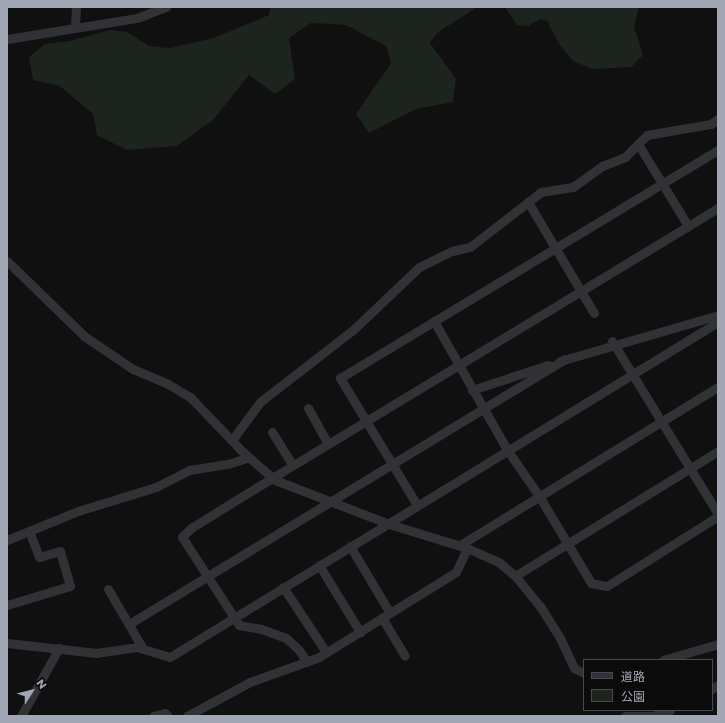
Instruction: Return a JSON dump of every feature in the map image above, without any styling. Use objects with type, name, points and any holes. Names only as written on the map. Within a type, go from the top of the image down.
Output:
[{"type":"street","points":[[75,26],[76,7]]},
{"type":"street","points":[[7,39],[75,26],[137,18],[166,7]]},
{"type":"street","points":[[232,440],[260,402],[354,329],[407,276],[438,256],[470,247],[541,192],[573,187],[602,166],[625,157],[647,135],[657,132],[711,124],[718,119]]},
{"type":"street","points":[[638,144],[688,226]]},
{"type":"street","points":[[417,505],[364,422],[340,378],[718,150]]},
{"type":"street","points":[[528,202],[594,314]]},
{"type":"street","points":[[307,662],[299,650],[286,638],[261,628],[239,625],[182,537],[191,528],[293,465],[718,208]]},
{"type":"street","points":[[7,261],[84,336],[133,369],[168,384],[191,398],[249,457],[272,478],[389,524],[464,546],[500,563],[515,576],[540,606],[560,638],[574,668],[583,672]]},
{"type":"street","points":[[472,390],[613,343],[718,315]]},
{"type":"street","points":[[434,321],[472,390],[485,408],[508,451],[539,496],[591,583],[607,586],[718,515],[613,343]]},
{"type":"street","points":[[7,643],[96,653],[137,647],[170,657],[318,565],[389,524],[417,505],[718,322]]},
{"type":"street","points":[[128,624],[565,360]]},
{"type":"street","points":[[187,716],[250,682],[307,662],[386,616],[456,572],[464,546],[539,496],[718,387]]},
{"type":"street","points":[[308,408],[328,444]]},
{"type":"street","points":[[272,432],[293,465]]},
{"type":"street","points":[[515,576],[718,451]]},
{"type":"street","points":[[7,540],[86,508],[156,487],[189,470],[228,464],[249,457]]},
{"type":"street","points":[[7,605],[70,586],[60,551],[39,557],[29,531]]},
{"type":"street","points":[[350,546],[405,656]]},
{"type":"street","points":[[318,565],[360,632]]},
{"type":"street","points":[[283,587],[326,652]]},
{"type":"street","points":[[108,589],[143,649]]},
{"type":"street","points":[[666,659],[718,644]]},
{"type":"street","points":[[21,716],[59,648]]},
{"type":"street","points":[[625,716],[653,716],[667,711]]},
{"type":"street","points":[[153,716],[165,713],[168,716]]},
{"type":"green space","points":[[271,7],[477,7],[437,33],[430,43],[456,79],[453,102],[416,109],[369,133],[356,114],[391,63],[386,46],[346,25],[311,23],[289,38],[295,79],[275,94],[249,75],[213,120],[177,146],[127,150],[97,135],[93,114],[60,86],[33,80],[29,57],[45,44],[70,41],[110,30],[127,32],[149,46],[169,48],[211,39],[269,15]]},
{"type":"green space","points":[[505,7],[639,7],[634,27],[643,55],[631,67],[592,69],[573,61],[560,45],[547,21],[540,19],[528,26],[517,25]]}]
